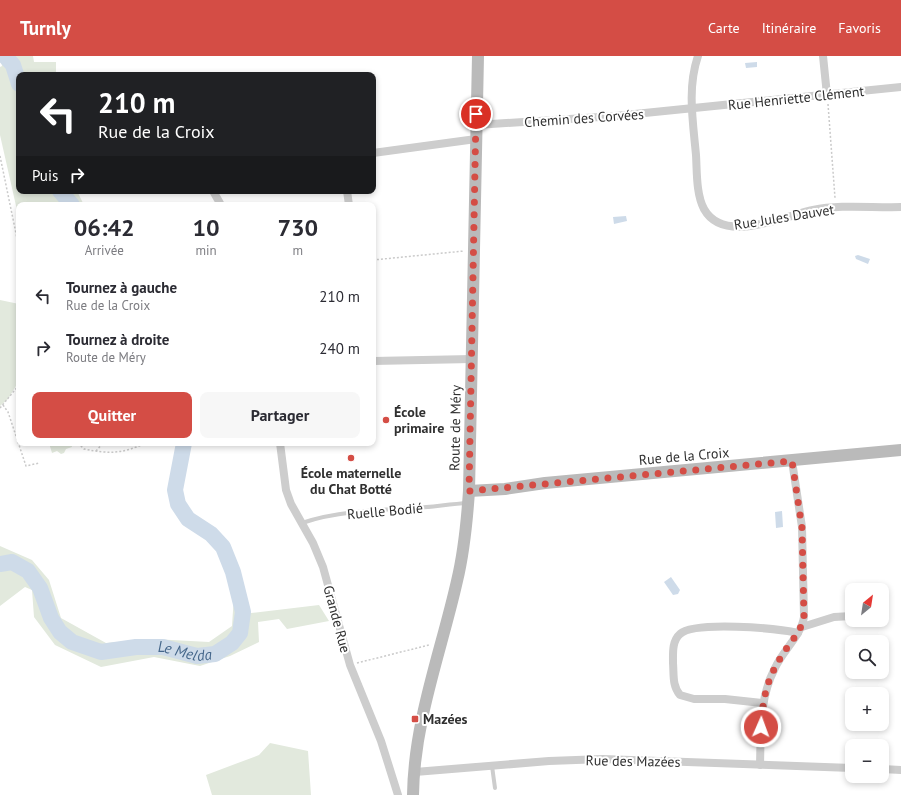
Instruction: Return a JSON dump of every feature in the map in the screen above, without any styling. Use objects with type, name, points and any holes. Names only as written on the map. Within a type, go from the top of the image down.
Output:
[{"type":"main road","name":"Route de Méry","points":[[413,795],[424,706],[457,580],[469,497],[478,56]]},
{"type":"main road","name":"Rue de la Croix","points":[[469,497],[901,450]]},
{"type":"street","name":"Rue Jules Dauvet","points":[[698,56],[692,88],[692,108],[698,184],[703,208],[709,217],[720,224],[731,227],[766,223],[814,209],[901,207]]},
{"type":"street","points":[[823,56],[827,95]]},
{"type":"street","name":"Rue Henriette Clément","points":[[692,108],[901,87]]},
{"type":"street","name":"Chemin des Corvées","points":[[476,125],[615,116],[692,108]]},
{"type":"street","points":[[376,153],[476,139]]},
{"type":"street","points":[[376,360],[472,359]]},
{"type":"street","name":"Grande Rue","points":[[280,446],[286,490],[323,567],[350,665],[379,734],[398,795]]},
{"type":"street","points":[[760,765],[762,703],[775,667],[800,630],[804,608],[802,528],[792,461]]},
{"type":"street","points":[[762,703],[725,699],[694,699],[680,694],[673,683],[674,646],[676,640],[683,631],[710,628],[750,627],[800,630],[834,617],[845,616]]},
{"type":"street","name":"Rue des Mazées","points":[[415,772],[603,759],[845,768]]},
{"type":"street","points":[[889,769],[901,770]]},
{"type":"lane","name":"Ruelle Bodié","points":[[302,523],[317,518],[387,508],[416,508],[469,497]]},
{"type":"lane","points":[[492,766],[495,788]]},
{"type":"path","points":[[827,95],[836,208]]},
{"type":"path","points":[[0,156],[16,233]]},
{"type":"path","points":[[376,260],[467,251],[473,254]]},
{"type":"path","points":[[0,408],[16,389]]},
{"type":"path","points":[[3,405],[8,412],[16,436]]},
{"type":"path","points":[[19,446],[26,466],[39,464]]},
{"type":"path","points":[[81,446],[84,449],[95,452],[121,452],[137,446]]},
{"type":"path","points":[[95,452],[100,446]]},
{"type":"path","points":[[350,665],[442,641]]},
{"type":"shaded area","points":[[0,56],[33,56],[34,62],[56,62],[56,72],[16,72],[16,194],[78,194],[82,202],[16,202],[16,206],[0,135],[0,67],[2,66]]},
{"type":"shaded area","points":[[0,300],[16,303],[16,386],[8,399],[0,406]]},
{"type":"shaded area","points":[[50,446],[72,446],[66,449],[64,453],[61,454],[57,451],[52,453]]},
{"type":"shaded area","points":[[0,546],[32,560],[49,580],[61,618],[106,643],[153,639],[209,642],[232,626],[234,595],[251,613],[319,605],[329,621],[287,629],[279,619],[258,622],[259,642],[230,656],[200,666],[154,657],[101,667],[55,645],[34,617],[32,590],[25,587],[0,606]]},
{"type":"shaded area","points":[[270,743],[308,751],[311,795],[212,795],[206,775],[259,755]]},
{"type":"water","points":[[757,62],[757,67],[746,68],[745,63]]},
{"type":"water","points":[[626,216],[627,221],[614,224],[613,217]]},
{"type":"water","points":[[858,255],[870,259],[868,264],[856,259],[855,256]]},
{"type":"water","points":[[782,511],[783,527],[776,528],[775,512]]},
{"type":"water","points":[[671,577],[680,590],[678,594],[673,595],[664,582]]},
{"type":"waterway","name":"Le Melda","points":[[5,56],[13,65],[16,74]]},
{"type":"waterway","name":"Le Melda","points":[[63,194],[69,202]]},
{"type":"waterway","name":"Le Melda","points":[[0,564],[12,562],[28,571],[40,588],[51,618],[60,632],[72,642],[101,652],[136,647],[163,647],[197,656],[215,654],[232,643],[240,633],[243,612],[233,572],[223,547],[211,534],[188,519],[178,504],[175,490],[183,446]]},
{"type":"place","name":"École primaire","points":[[386,420]]},
{"type":"place","name":"École maternelle du Chat Botté","points":[[351,458]]},
{"type":"place","name":"Mazées","points":[[415,719]]},
{"type":"route","points":[[476,114],[476,139],[474,155],[469,491],[505,489],[792,461],[802,528],[804,617],[802,626],[782,655],[770,677],[762,703],[761,727]]}]
